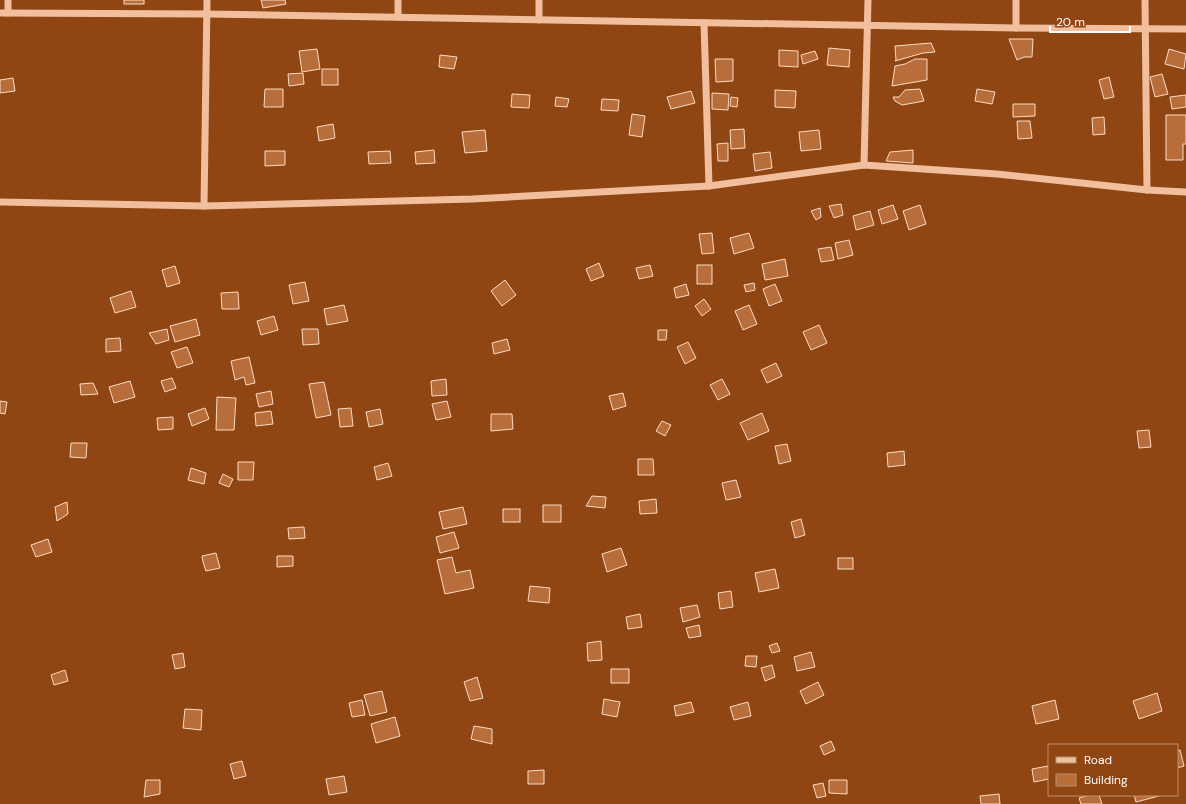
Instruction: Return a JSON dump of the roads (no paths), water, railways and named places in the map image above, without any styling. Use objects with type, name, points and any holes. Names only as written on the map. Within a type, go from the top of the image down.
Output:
[{"type":"street","points":[[8,0],[8,13]]},
{"type":"street","points":[[204,206],[208,0]]},
{"type":"street","points":[[398,0],[398,17]]},
{"type":"street","points":[[539,0],[539,20]]},
{"type":"street","points":[[864,165],[868,0]]},
{"type":"street","points":[[1016,0],[1016,28]]},
{"type":"street","points":[[1145,0],[1147,190]]},
{"type":"street","points":[[0,13],[207,14],[867,26],[1145,30],[1186,29]]},
{"type":"street","points":[[704,23],[709,186]]},
{"type":"street","points":[[0,202],[204,206],[472,199],[709,186],[864,165],[997,174],[1147,190],[1186,192]]}]
